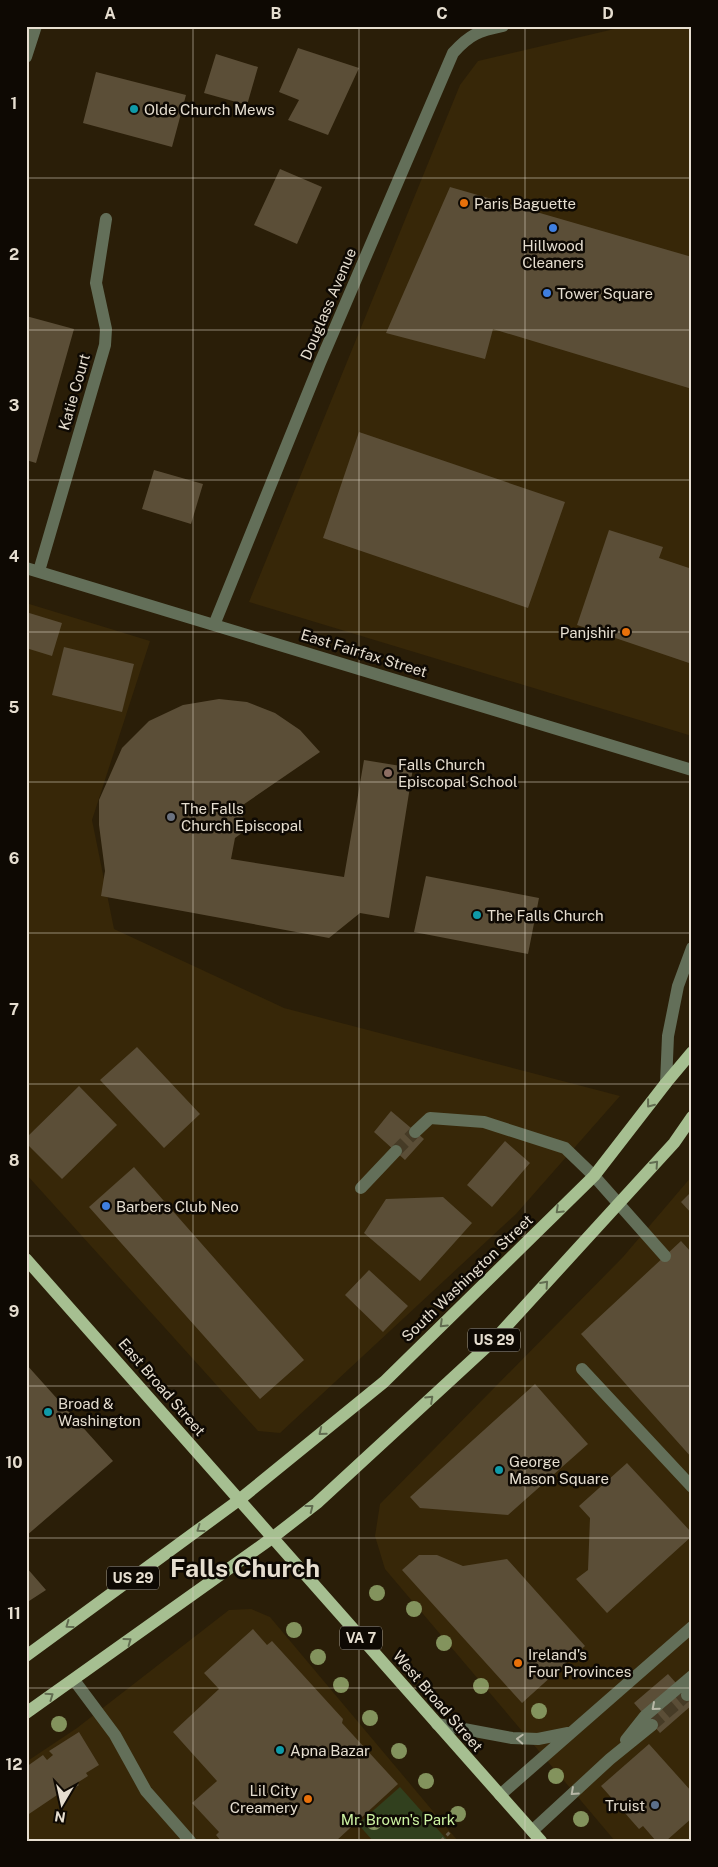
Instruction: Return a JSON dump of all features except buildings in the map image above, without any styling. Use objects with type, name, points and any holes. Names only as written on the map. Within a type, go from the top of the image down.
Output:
[{"type":"main road","name":"South Washington Street","points":[[239,1500],[384,1382],[594,1176],[692,1052]]},
{"type":"main road","name":"US 29","points":[[26,1713],[272,1538],[317,1503],[494,1340],[674,1143],[692,1118]]},
{"type":"main road","name":"East Broad Street","points":[[26,1259],[272,1538]]},
{"type":"main road","name":"US 29","points":[[26,1656],[239,1500]]},
{"type":"main road","name":"West Broad Street","points":[[272,1538],[536,1836]]},
{"type":"street","points":[[26,57],[36,26]]},
{"type":"street","name":"Douglass Avenue","points":[[214,625],[324,354],[453,53],[464,41],[482,30],[499,27]]},
{"type":"street","name":"Katie Court","points":[[32,570],[104,345],[106,329],[96,283],[106,219]]},
{"type":"street","name":"East Fairfax Street","points":[[32,570],[692,770]]},
{"type":"street","points":[[666,1083],[668,1036],[678,986],[692,948]]},
{"type":"street","points":[[415,1132],[430,1118],[484,1122],[566,1148],[594,1176],[665,1256]]},
{"type":"street","points":[[361,1188],[396,1151]]},
{"type":"street","points":[[582,1369],[692,1487]]},
{"type":"street","points":[[500,1795],[568,1733],[692,1627]]},
{"type":"street","points":[[536,1836],[610,1759],[645,1716],[692,1676]]},
{"type":"street","points":[[74,1680],[115,1735],[146,1791],[190,1841]]},
{"type":"street","points":[[437,1724],[512,1738],[538,1738],[568,1733]]},
{"type":"street","points":[[610,1759],[652,1725]]},
{"type":"path","points":[[440,1841],[451,1831]]},
{"type":"shaded area","points":[[627,26],[692,26],[692,736],[249,602],[460,85],[478,61]]},
{"type":"shaded area","points":[[26,603],[150,641],[92,820],[114,929],[284,1008],[620,1096],[516,1214],[280,1433],[258,1431],[26,1174]]},
{"type":"shaded area","points":[[692,1176],[692,1841],[615,1841],[385,1569],[375,1536],[380,1504],[623,1257]]},
{"type":"shaded area","points":[[251,1609],[270,1617],[458,1841],[26,1841],[26,1762],[77,1728],[229,1610]]},
{"type":"green space","name":"Mr. Brown's Park","points":[[400,1787],[448,1841],[373,1841],[358,1824]]},
{"type":"tunnel","points":[[396,1151],[415,1132]]},
{"type":"tunnel","points":[[652,1725],[687,1695]]},
{"type":"place","name":"Olde Church Mews","points":[[134,109]]},
{"type":"place","name":"Paris Baguette","points":[[464,203]]},
{"type":"place","name":"Hillwood Cleaners","points":[[553,228]]},
{"type":"place","name":"Tower Square","points":[[547,293]]},
{"type":"place","name":"Panjshir","points":[[626,632]]},
{"type":"place","name":"Falls Church Episcopal School","points":[[388,773]]},
{"type":"place","name":"The Falls Church Episcopal","points":[[171,817]]},
{"type":"place","name":"The Falls Church","points":[[477,915]]},
{"type":"place","name":"Barbers Club Neo","points":[[106,1206]]},
{"type":"place","name":"Broad & Washington","points":[[48,1412]]},
{"type":"place","name":"George Mason Square","points":[[499,1470]]},
{"type":"place","name":"Ireland's Four Provinces","points":[[518,1663]]},
{"type":"place","name":"Apna Bazar","points":[[280,1750]]},
{"type":"place","name":"Lil City Creamery","points":[[308,1799]]},
{"type":"place","name":"Truist","points":[[655,1805]]},
{"type":"district","name":"Falls Church","points":[[245,1568]]}]
